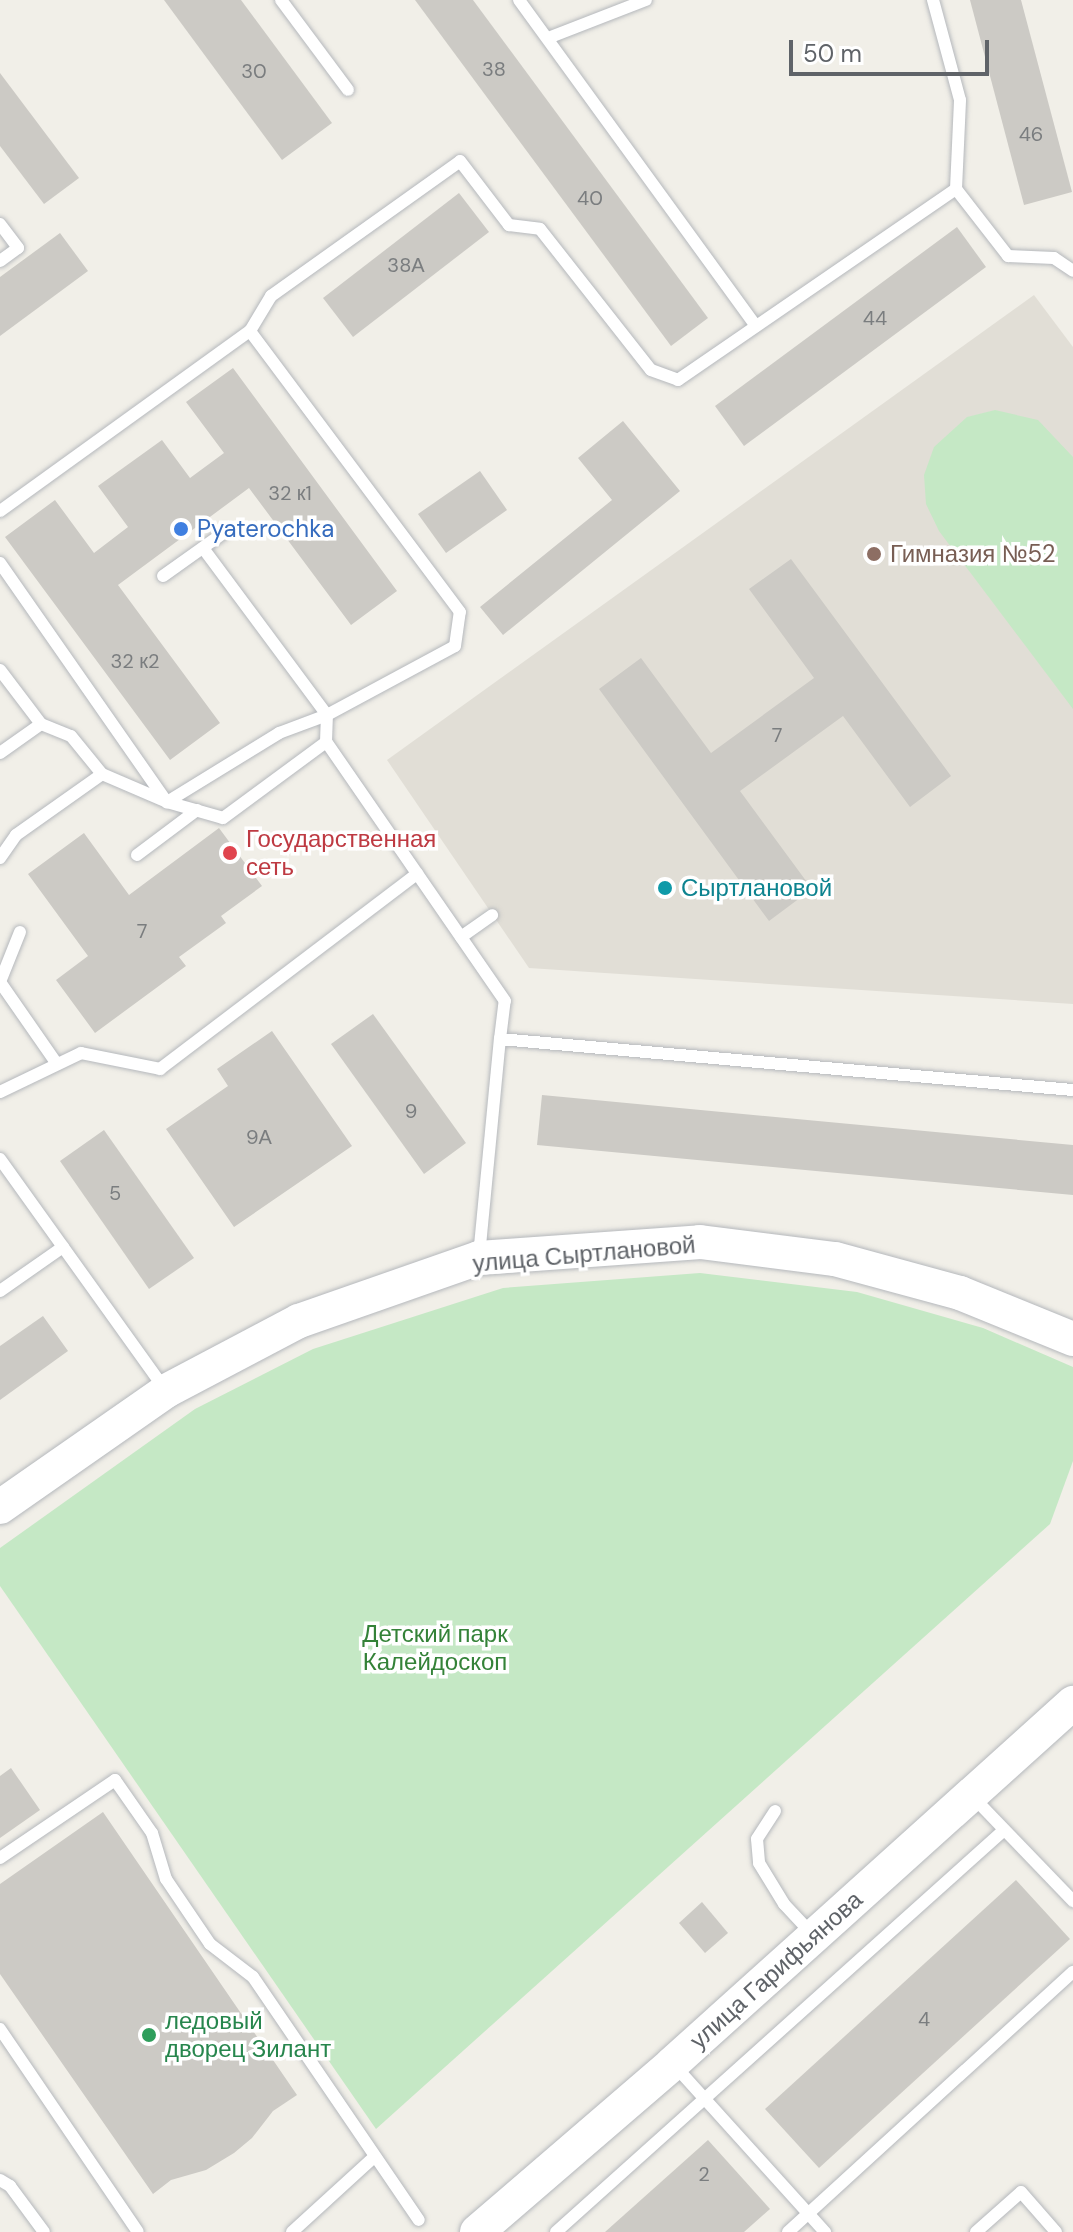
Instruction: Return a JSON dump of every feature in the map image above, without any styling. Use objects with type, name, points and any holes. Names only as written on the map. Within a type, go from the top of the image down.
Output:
[{"type":"street","name":"улица Сыртлановой","points":[[0,1507],[166,1391],[299,1321],[479,1258],[700,1242],[835,1259],[960,1293],[1073,1339]]},
{"type":"street","name":"улица Гарифьянова","points":[[477,2232],[672,2064],[1073,1703]]},
{"type":"lane","points":[[281,0],[348,90]]},
{"type":"lane","points":[[519,0],[756,326]]},
{"type":"lane","points":[[548,38],[646,0]]},
{"type":"lane","points":[[933,0],[960,100],[956,189],[1008,256],[1054,258],[1073,271]]},
{"type":"lane","points":[[0,511],[250,331],[271,296],[460,161],[509,225],[540,229],[651,370],[678,380],[956,189]]},
{"type":"lane","points":[[0,224],[18,248],[0,261]]},
{"type":"lane","points":[[167,802],[279,733],[327,715],[455,646],[460,612],[250,331]]},
{"type":"lane","points":[[163,576],[225,532]]},
{"type":"lane","points":[[203,548],[327,715],[326,742],[505,1001],[479,1258]]},
{"type":"lane","points":[[0,563],[167,802]]},
{"type":"lane","points":[[0,670],[41,724],[71,736],[102,774],[167,802],[223,818],[326,742]]},
{"type":"lane","points":[[0,753],[41,724]]},
{"type":"lane","points":[[0,858],[16,835],[102,774]]},
{"type":"lane","points":[[137,855],[197,810]]},
{"type":"lane","points":[[0,1092],[81,1053],[160,1069],[417,874]]},
{"type":"lane","points":[[461,937],[492,915]]},
{"type":"lane","points":[[20,932],[0,982],[57,1064]]},
{"type":"lane","points":[[500,1039],[1073,1090]]},
{"type":"lane","points":[[0,1159],[166,1391]]},
{"type":"lane","points":[[0,1291],[63,1247]]},
{"type":"lane","points":[[0,1858],[115,1780],[152,1833],[166,1879],[201,1931],[210,1944],[253,1977],[419,2220]]},
{"type":"lane","points":[[970,1793],[1073,1901]]},
{"type":"lane","points":[[775,1811],[757,1839],[759,1863],[784,1904],[814,1935]]},
{"type":"lane","points":[[556,2232],[1004,1830]]},
{"type":"lane","points":[[788,2232],[1073,1972]]},
{"type":"lane","points":[[0,2029],[138,2232]]},
{"type":"lane","points":[[672,2064],[825,2232]]},
{"type":"lane","points":[[292,2232],[374,2157]]},
{"type":"lane","points":[[0,2180],[10,2186],[44,2232]]},
{"type":"lane","points":[[976,2232],[1021,2192],[1056,2232]]},
{"type":"shaded area","name":"Гимназия №52","points":[[1034,295],[1073,347],[1073,1004],[529,968],[387,760]]},
{"type":"green space","points":[[995,410],[1038,420],[1073,457],[1073,709],[939,531],[926,504],[924,475],[934,447],[967,417]]},
{"type":"green space","name":"Детский парк Калейдоскоп","points":[[700,1273],[857,1292],[983,1328],[1073,1367],[1073,1461],[1050,1524],[376,2129],[0,1586],[0,1548],[195,1409],[313,1349],[503,1288]]},
{"type":"building","points":[[164,0],[241,0],[332,123],[282,160]]},
{"type":"building","points":[[415,0],[473,0],[708,318],[671,346]]},
{"type":"building","points":[[970,0],[1021,0],[1072,192],[1024,205]]},
{"type":"building","points":[[0,73],[79,178],[44,204],[0,146]]},
{"type":"building","points":[[459,193],[489,232],[353,337],[323,298]]},
{"type":"building","points":[[957,227],[986,267],[744,446],[715,406]]},
{"type":"building","points":[[60,233],[88,271],[0,336],[0,277]]},
{"type":"building","points":[[233,368],[397,591],[351,625],[249,488],[118,585],[220,723],[170,760],[5,537],[55,500],[94,553],[128,527],[98,486],[162,440],[190,478],[224,453],[186,402]]},
{"type":"building","points":[[623,421],[680,491],[503,635],[480,607],[612,500],[578,458]]},
{"type":"building","points":[[480,471],[507,510],[446,553],[418,514]]},
{"type":"building","points":[[791,559],[951,776],[910,807],[843,716],[740,791],[812,889],[769,921],[599,689],[641,658],[711,753],[814,678],[749,589]]},
{"type":"building","points":[[219,828],[262,886],[221,916],[226,923],[179,957],[186,966],[95,1033],[56,980],[88,956],[28,874],[84,833],[129,895]]},
{"type":"building","points":[[373,1014],[466,1143],[424,1174],[331,1044]]},
{"type":"building","points":[[272,1031],[352,1146],[234,1227],[166,1129],[228,1086],[217,1069]]},
{"type":"building","points":[[542,1095],[1073,1145],[1073,1195],[537,1145]]},
{"type":"building","points":[[104,1130],[194,1258],[149,1289],[60,1161]]},
{"type":"building","points":[[43,1316],[68,1351],[0,1400],[0,1346]]},
{"type":"building","points":[[11,1768],[40,1810],[0,1838],[0,1776]]},
{"type":"building","name":"ледовый дворец Зилант","points":[[103,1812],[297,2095],[273,2111],[252,2138],[234,2153],[206,2170],[171,2180],[153,2194],[0,1974],[0,1884]]},
{"type":"building","points":[[1016,1880],[1070,1939],[819,2168],[765,2109]]},
{"type":"building","points":[[702,1902],[728,1933],[705,1953],[679,1923]]},
{"type":"building","points":[[708,2140],[770,2209],[744,2232],[605,2232]]},
{"type":"place","name":"Pyaterochka","points":[[181,529]]},
{"type":"place","name":"Гимназия №52","points":[[874,554]]},
{"type":"place","name":"Государственная сеть","points":[[230,853]]},
{"type":"place","name":"Сыртлановой","points":[[665,888]]},
{"type":"place","name":"ледовый дворец Зилант","points":[[149,2035]]}]
